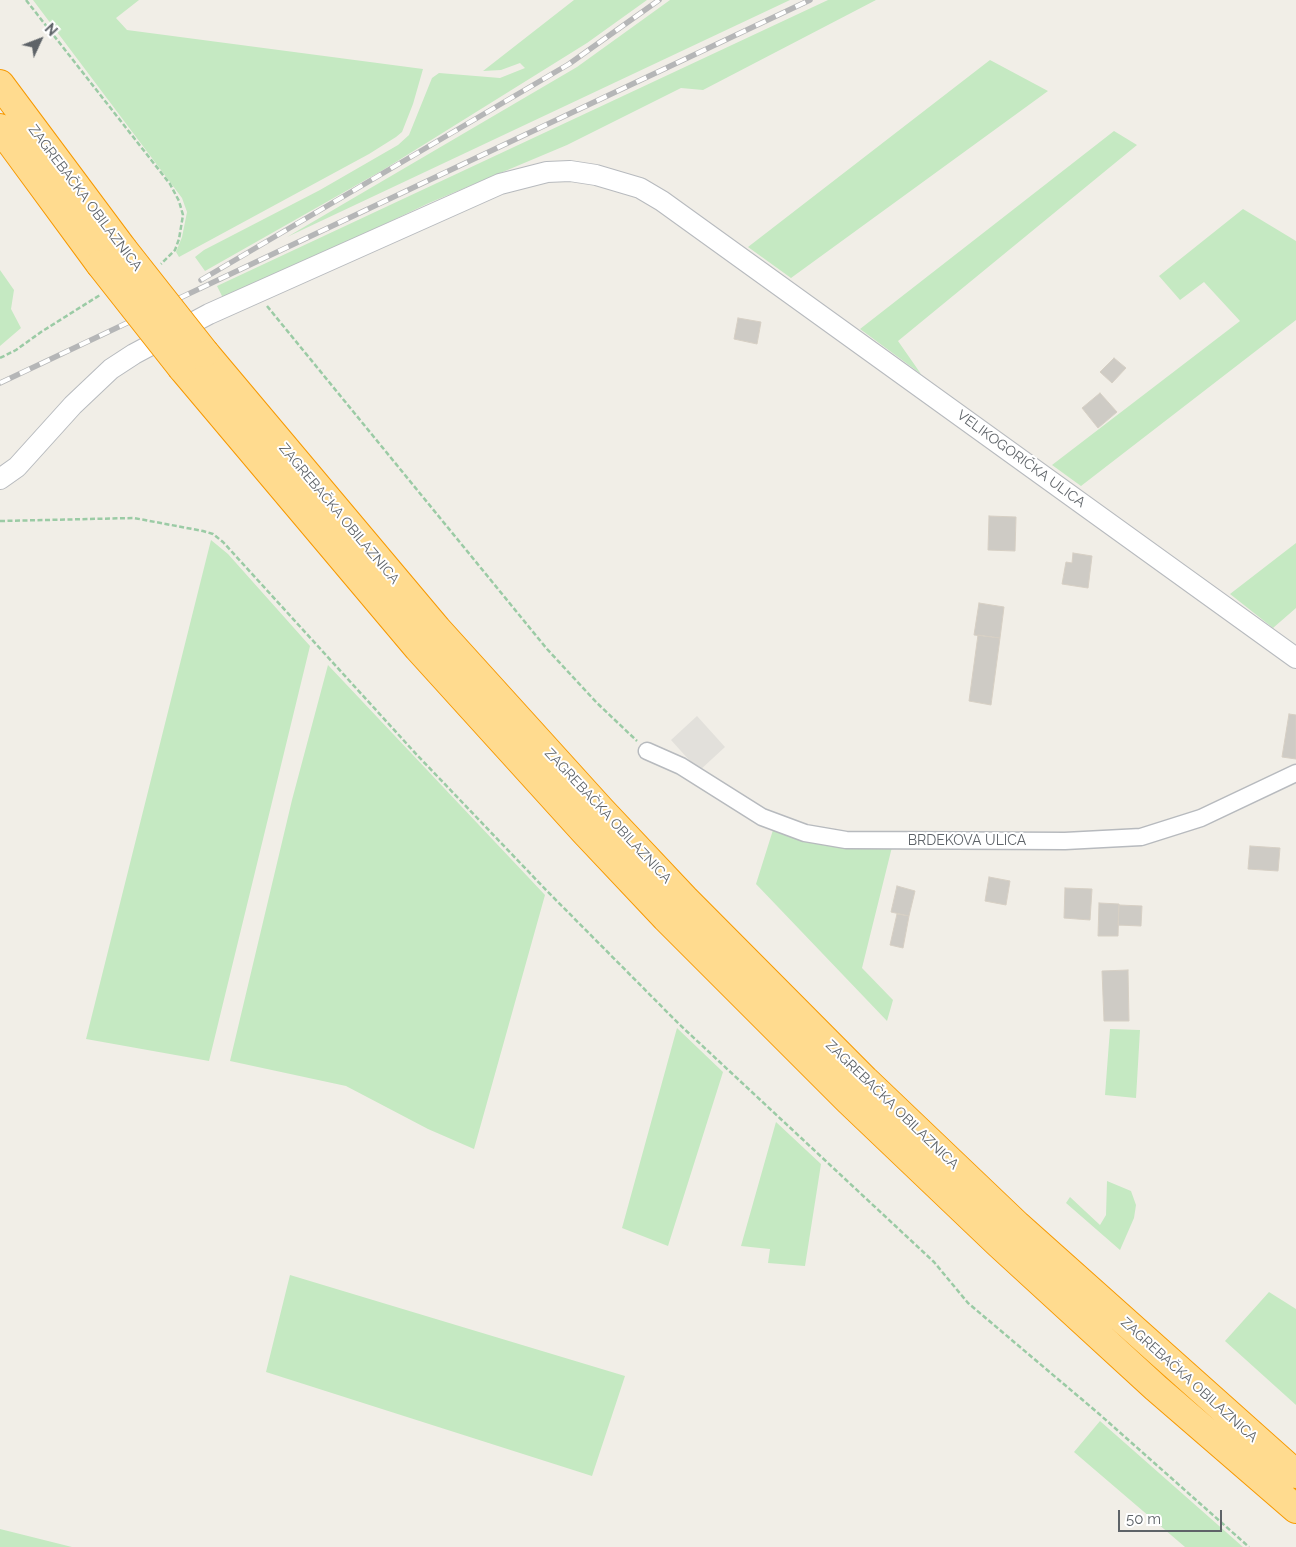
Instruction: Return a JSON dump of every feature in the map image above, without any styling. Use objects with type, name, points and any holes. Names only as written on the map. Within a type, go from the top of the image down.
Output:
[{"type":"highway","name":"ZAGREBAČKA OBILAZNICA","points":[[0,84],[182,368],[418,648],[544,788],[666,918],[841,1093],[999,1244],[1156,1388],[1296,1509]]},
{"type":"highway","name":"ZAGREBAČKA OBILAZNICA","points":[[0,128],[111,256],[205,352],[437,629],[685,899],[864,1080],[1017,1225],[1296,1474]]},
{"type":"street","name":"VELIKOGORIČKA ULICA","points":[[0,480],[17,467],[73,405],[111,369],[134,354],[202,318],[500,184],[547,172],[570,171],[596,174],[640,188],[745,260],[1296,658]]},
{"type":"street","name":"BRDEKOVA ULICA","points":[[648,751],[681,766],[762,817],[805,833],[846,840],[1106,841],[1141,837],[1201,818],[1296,773]]},
{"type":"path","points":[[257,294],[547,649],[597,703],[648,751]]},
{"type":"path","points":[[0,520],[134,518],[203,531],[213,534],[224,542],[417,755],[547,891],[679,1024],[934,1262],[968,1303],[1105,1419],[1249,1547]]},
{"type":"shaded area","points":[[697,716],[725,747],[699,771],[671,740]]},
{"type":"green space","points":[[33,0],[139,0],[116,18],[127,30],[423,69],[413,104],[402,132],[396,137],[369,154],[179,257],[176,252],[182,237],[187,212],[182,198]]},
{"type":"green space","points":[[574,0],[647,0],[587,43],[383,170],[205,271],[195,257],[204,250],[320,190],[398,145],[409,135],[432,78],[439,73],[500,78],[525,68],[520,63],[501,70],[483,71]]},
{"type":"green space","points":[[670,0],[790,0],[287,237],[577,67]]},
{"type":"green space","points":[[828,0],[876,0],[703,90],[681,88],[567,145],[429,203],[224,300],[217,286]]},
{"type":"green space","points":[[990,60],[1048,91],[791,278],[748,247]]},
{"type":"green space","points":[[1114,131],[1137,145],[898,341],[921,374],[860,329]]},
{"type":"green space","points":[[1243,209],[1296,241],[1296,320],[1081,486],[1052,465],[1240,321],[1204,282],[1180,300],[1159,276]]},
{"type":"green space","points":[[0,270],[14,290],[11,309],[21,328],[0,346]]},
{"type":"green space","points":[[211,540],[228,554],[310,646],[209,1061],[86,1039]]},
{"type":"green space","points":[[1296,543],[1296,608],[1273,628],[1230,594]]},
{"type":"green space","points":[[328,665],[545,895],[474,1149],[428,1129],[346,1086],[230,1061],[292,800]]},
{"type":"green space","points":[[773,830],[892,847],[862,968],[893,1000],[887,1021],[756,884]]},
{"type":"green space","points":[[677,1028],[723,1072],[668,1246],[622,1228]]},
{"type":"green space","points":[[1110,1029],[1140,1030],[1136,1098],[1105,1095]]},
{"type":"green space","points":[[776,1122],[821,1164],[805,1266],[768,1263],[770,1249],[741,1246]]},
{"type":"green space","points":[[1107,1181],[1131,1191],[1136,1205],[1134,1218],[1120,1250],[1066,1203],[1070,1197],[1100,1225],[1106,1215]]},
{"type":"green space","points":[[290,1275],[625,1376],[592,1476],[266,1372]]},
{"type":"green space","points":[[1269,1292],[1296,1309],[1296,1405],[1225,1341]]},
{"type":"green space","points":[[1100,1421],[1243,1547],[1185,1547],[1074,1452]]},
{"type":"green space","points":[[0,1529],[72,1547],[0,1547]]},
{"type":"building","points":[[738,318],[761,322],[757,344],[734,339]]},
{"type":"building","points":[[1114,358],[1126,368],[1112,383],[1100,372]]},
{"type":"building","points":[[1100,393],[1117,412],[1098,428],[1082,408]]},
{"type":"building","points":[[989,516],[1016,517],[1015,551],[988,550]]},
{"type":"building","points":[[1073,553],[1092,556],[1088,588],[1062,584],[1066,562],[1072,563]]},
{"type":"building","points":[[979,603],[1004,607],[1000,638],[974,635]]},
{"type":"building","points":[[978,635],[1000,638],[991,705],[969,701]]},
{"type":"building","points":[[1289,714],[1296,715],[1296,759],[1282,757]]},
{"type":"building","points":[[1250,846],[1280,848],[1278,871],[1248,869]]},
{"type":"building","points":[[989,877],[1010,881],[1006,905],[985,901]]},
{"type":"building","points":[[897,886],[915,891],[909,916],[891,912]]},
{"type":"building","points":[[1065,888],[1092,889],[1090,920],[1064,918]]},
{"type":"building","points":[[1099,903],[1119,904],[1118,936],[1098,936]]},
{"type":"building","points":[[1119,905],[1142,906],[1141,926],[1118,925]]},
{"type":"building","points":[[897,914],[909,916],[903,948],[890,945]]},
{"type":"building","points":[[1128,970],[1129,1021],[1104,1021],[1102,971]]},
{"type":"railway","points":[[201,280],[569,64],[659,0]]},
{"type":"railway","points":[[0,383],[810,0]]}]
